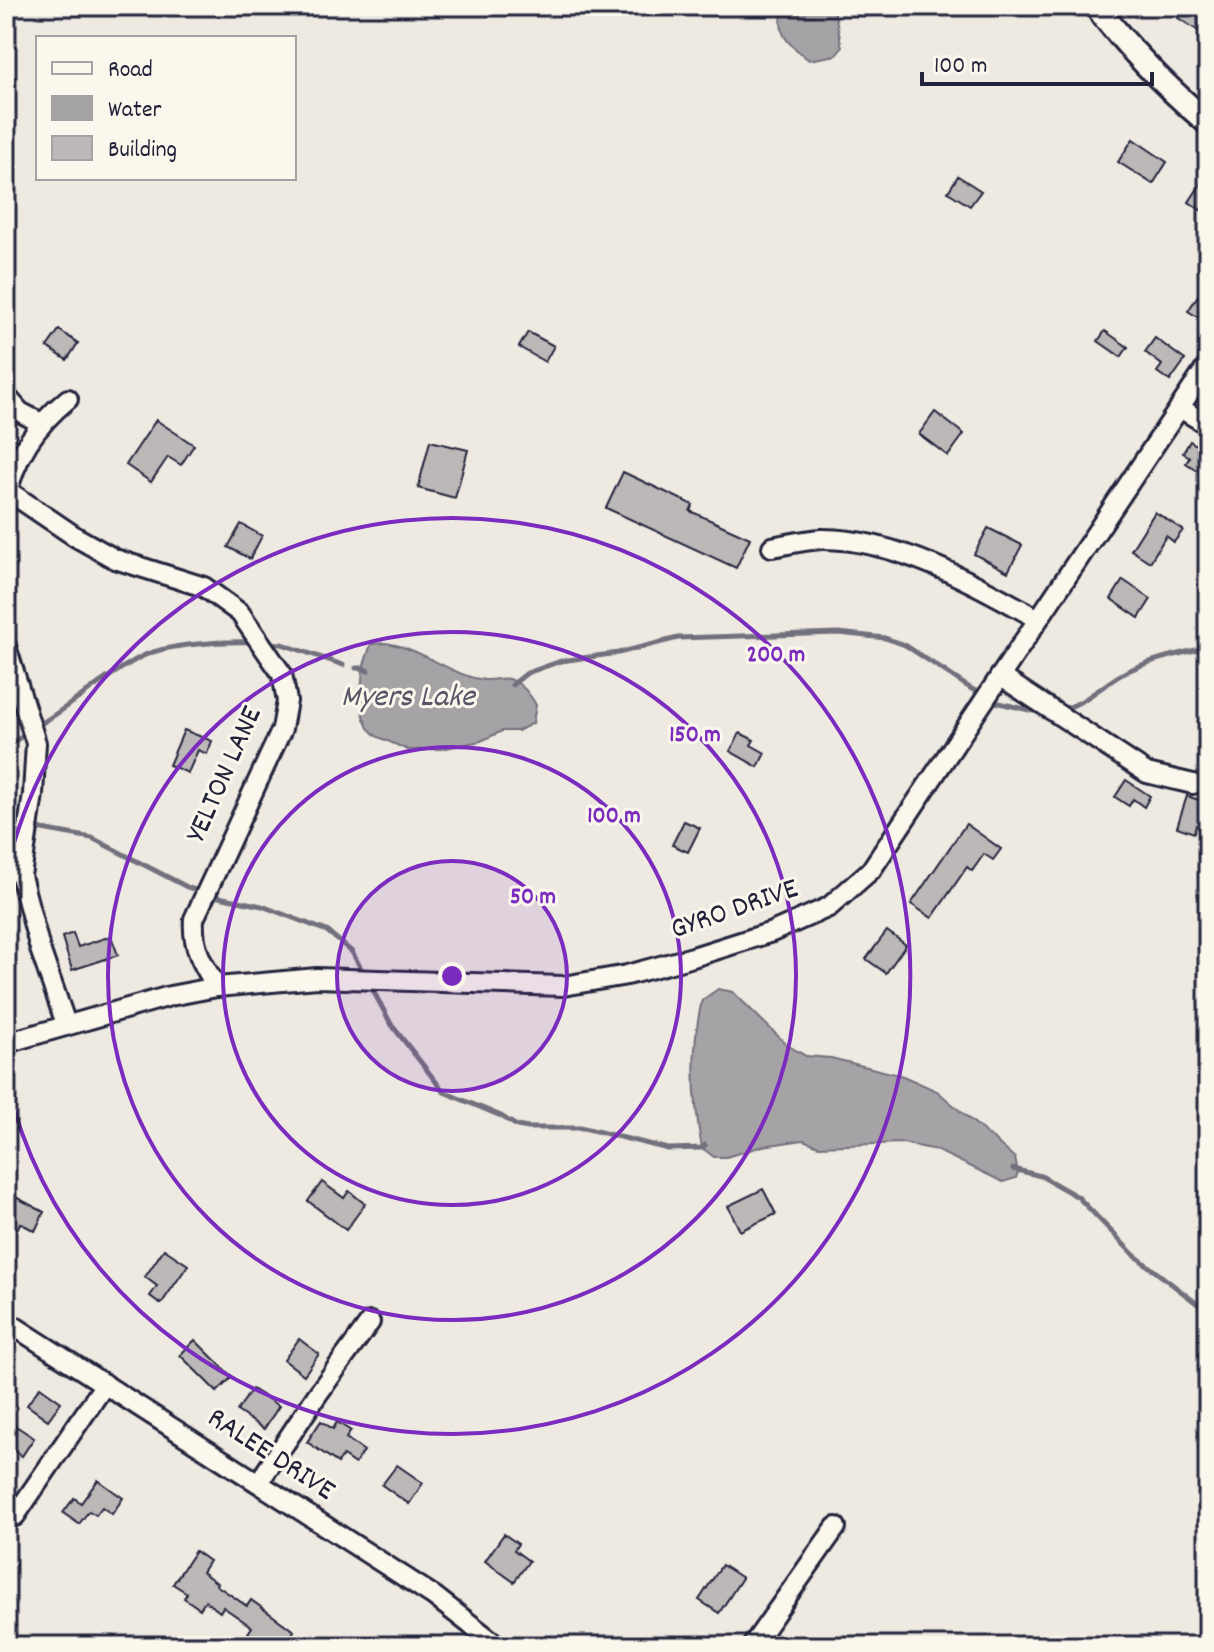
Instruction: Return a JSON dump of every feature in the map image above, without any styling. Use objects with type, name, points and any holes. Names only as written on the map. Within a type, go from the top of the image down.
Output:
[{"type":"main road","points":[[1096,6],[1125,44],[1208,123]]},
{"type":"street","name":"GYRO DRIVE","points":[[6,1043],[170,996],[217,987],[317,978],[563,986],[642,971],[772,932],[829,907],[871,870],[1208,365]]},
{"type":"street","points":[[6,396],[20,412],[41,423]]},
{"type":"street","points":[[7,495],[23,451],[41,423],[68,399]]},
{"type":"street","points":[[1180,408],[1208,425]]},
{"type":"street","name":"YELTON LANE","points":[[7,495],[115,559],[204,587],[248,622],[282,674],[287,701],[282,729],[194,919],[193,933],[199,960],[217,987]]},
{"type":"street","points":[[772,547],[819,539],[875,545],[1002,598],[1038,619]]},
{"type":"street","points":[[6,646],[36,743],[33,794],[21,876],[40,949],[66,1024]]},
{"type":"street","points":[[1000,676],[1147,773],[1193,784]]},
{"type":"street","points":[[6,857],[21,876]]},
{"type":"street","name":"RALEE DRIVE","points":[[6,1321],[434,1596],[498,1646]]},
{"type":"street","points":[[259,1482],[370,1322]]},
{"type":"street","points":[[15,1516],[105,1384]]},
{"type":"street","points":[[752,1646],[836,1527]]},
{"type":"water","points":[[830,6],[834,9],[842,48],[836,55],[809,60],[790,43],[781,26],[783,8]]},
{"type":"water","name":"Myers Lake","points":[[385,643],[411,650],[472,677],[516,682],[528,692],[536,705],[533,723],[518,731],[502,731],[481,741],[441,749],[408,750],[376,736],[363,716],[363,668],[371,644]]},
{"type":"water","points":[[718,989],[733,992],[787,1045],[806,1056],[831,1058],[903,1076],[937,1091],[1015,1158],[1016,1178],[1003,1182],[936,1150],[903,1143],[819,1146],[803,1140],[714,1157],[702,1148],[695,1092],[695,1055],[702,1000]]},
{"type":"building","points":[[1186,6],[1198,6],[1208,13],[1208,37],[1178,18]]},
{"type":"building","points":[[1133,139],[1167,162],[1153,184],[1118,162]]},
{"type":"building","points":[[1208,173],[1208,215],[1189,202]]},
{"type":"building","points":[[958,176],[981,191],[970,206],[948,192]]},
{"type":"building","points":[[1208,280],[1208,315],[1204,321],[1188,311]]},
{"type":"building","points":[[59,330],[78,343],[67,360],[47,347]]},
{"type":"building","points":[[1105,331],[1128,347],[1121,357],[1098,341]]},
{"type":"building","points":[[528,332],[554,346],[545,362],[519,347]]},
{"type":"building","points":[[1155,338],[1185,360],[1170,381],[1157,372],[1162,365],[1145,352]]},
{"type":"building","points":[[935,412],[964,434],[948,456],[919,434]]},
{"type":"building","points":[[156,420],[194,445],[181,465],[168,457],[151,482],[126,465]]},
{"type":"building","points":[[430,441],[468,450],[455,498],[418,488]]},
{"type":"building","points":[[1190,441],[1208,453],[1208,478],[1186,463],[1190,457],[1183,453]]},
{"type":"building","points":[[623,472],[693,505],[690,511],[750,538],[736,568],[606,508]]},
{"type":"building","points":[[1155,512],[1183,530],[1174,542],[1166,536],[1150,562],[1131,550]]},
{"type":"building","points":[[241,524],[262,536],[250,559],[228,547]]},
{"type":"building","points":[[988,528],[1022,545],[1008,572],[974,554]]},
{"type":"building","points":[[1123,580],[1151,599],[1139,618],[1111,599]]},
{"type":"building","points":[[184,730],[212,741],[207,754],[198,750],[188,773],[169,765]]},
{"type":"building","points":[[740,733],[754,740],[751,745],[765,753],[758,767],[730,751]]},
{"type":"building","points":[[1126,780],[1150,796],[1144,807],[1133,799],[1129,806],[1115,797]]},
{"type":"building","points":[[1187,796],[1208,803],[1208,829],[1196,825],[1194,833],[1177,827]]},
{"type":"building","points":[[684,821],[700,828],[688,852],[672,845]]},
{"type":"building","points":[[966,824],[1001,849],[993,860],[984,854],[972,871],[967,867],[932,918],[911,904]]},
{"type":"building","points":[[887,931],[906,945],[886,973],[866,959]]},
{"type":"building","points":[[73,933],[78,947],[111,936],[118,955],[72,970],[62,937]]},
{"type":"building","points":[[322,1182],[344,1198],[349,1191],[365,1204],[346,1230],[308,1201]]},
{"type":"building","points":[[763,1189],[776,1214],[740,1231],[728,1206]]},
{"type":"building","points":[[6,1192],[44,1212],[35,1231],[20,1223],[17,1230],[6,1224]]},
{"type":"building","points":[[164,1249],[188,1265],[161,1304],[150,1296],[157,1286],[145,1277]]},
{"type":"building","points":[[299,1339],[319,1354],[304,1375],[284,1360]]},
{"type":"building","points":[[195,1340],[232,1377],[217,1392],[180,1355]]},
{"type":"building","points":[[40,1387],[61,1402],[48,1420],[27,1405]]},
{"type":"building","points":[[252,1389],[279,1406],[264,1429],[237,1411]]},
{"type":"building","points":[[321,1421],[333,1429],[337,1422],[351,1431],[346,1438],[364,1451],[355,1464],[343,1456],[338,1463],[307,1442]]},
{"type":"building","points":[[13,1424],[34,1438],[22,1456],[6,1445],[6,1434]]},
{"type":"building","points":[[397,1465],[423,1483],[409,1504],[382,1485]]},
{"type":"building","points":[[98,1480],[123,1498],[112,1514],[102,1507],[96,1515],[89,1511],[79,1524],[63,1513],[74,1498],[81,1503]]},
{"type":"building","points":[[504,1534],[518,1544],[514,1550],[529,1561],[514,1582],[485,1561]]},
{"type":"building","points":[[195,1551],[209,1561],[202,1572],[216,1585],[247,1606],[251,1600],[294,1631],[283,1646],[266,1646],[248,1633],[252,1627],[223,1607],[220,1612],[205,1601],[200,1609],[184,1598],[187,1593],[173,1584]]},
{"type":"building","points":[[722,1565],[742,1578],[719,1613],[699,1600]]},
{"type":"waterway","points":[[512,685],[527,673],[561,661],[618,653],[678,638],[839,633],[885,638],[905,645],[995,702],[1042,713]]},
{"type":"waterway","points":[[37,726],[141,657],[195,644],[252,642]]},
{"type":"waterway","points":[[268,643],[282,644],[343,665]]},
{"type":"waterway","points":[[1060,710],[1134,668],[1208,647]]},
{"type":"waterway","points":[[356,668],[368,671]]},
{"type":"waterway","points":[[6,747],[27,733]]},
{"type":"waterway","points":[[6,820],[92,838],[187,887],[262,906],[327,931],[352,952],[364,974]]},
{"type":"waterway","points":[[369,983],[391,1024],[444,1092],[517,1126],[584,1128],[668,1149],[702,1148],[705,1145]]},
{"type":"waterway","points":[[1013,1169],[1041,1176],[1078,1197],[1134,1255],[1208,1312]]}]
